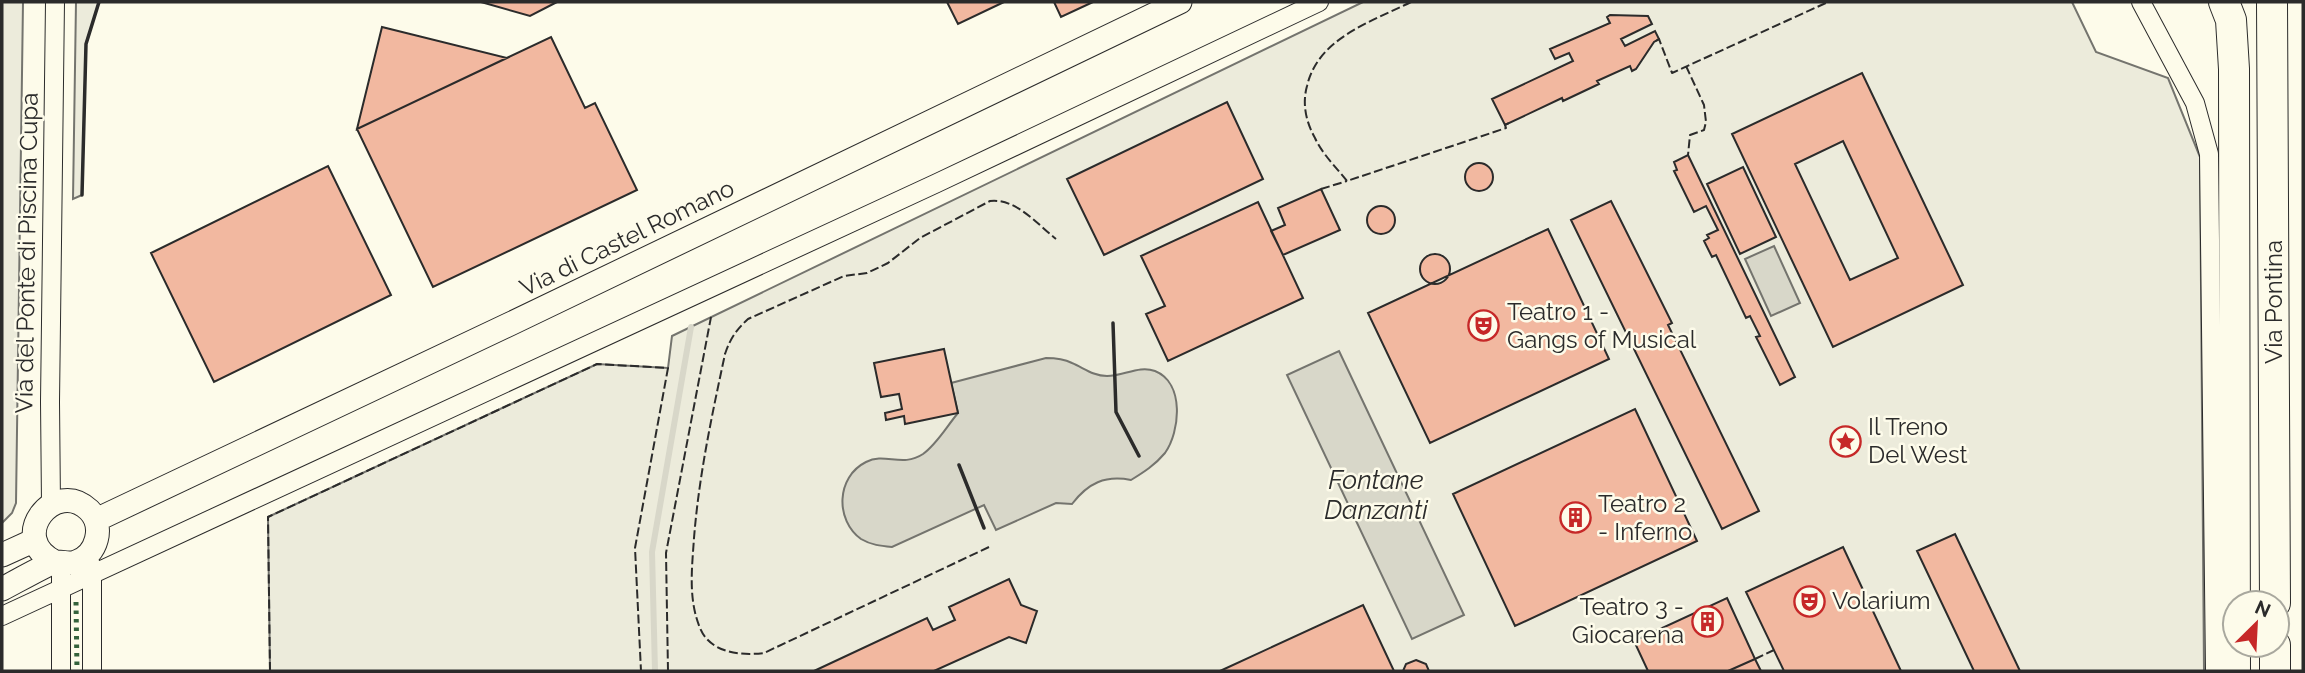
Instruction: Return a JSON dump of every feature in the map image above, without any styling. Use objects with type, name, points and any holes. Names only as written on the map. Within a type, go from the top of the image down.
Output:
[{"type":"highway","points":[[2224,2],[2231,20],[2234,69],[2235,671]]},
{"type":"highway","name":"Via Pontina","points":[[2272,2],[2275,589]]},
{"type":"street","name":"Via del Ponte di Piscina Cupa","points":[[51,505],[55,2]]},
{"type":"street","name":"Via di Castel Romano","points":[[96,520],[1180,2]]},
{"type":"street","points":[[2,616],[925,189],[1318,2]]},
{"type":"street","points":[[2141,2],[2195,103],[2209,154],[2215,671]]},
{"type":"street","points":[[2,589],[58,563],[79,562],[92,551],[97,542],[96,520],[90,511],[72,501],[51,505],[37,520],[35,540],[43,553],[58,563]]},
{"type":"street","points":[[2,555],[35,540]]},
{"type":"street","points":[[92,551],[92,671]]},
{"type":"street","points":[[58,563],[61,671]]},
{"type":"shaded area","points":[[2,2],[23,2],[16,503],[12,513],[2,523]]},
{"type":"shaded area","points":[[76,2],[99,2],[86,44],[82,195],[73,199]]},
{"type":"shaded area","points":[[1363,2],[2072,2],[2096,52],[2168,78],[2200,157],[2204,671],[270,671],[268,517],[597,364],[668,368],[672,336]]},
{"type":"water","points":[[1774,246],[1800,303],[1771,316],[1745,259]]},
{"type":"water","name":"Fontane Danzanti","points":[[1339,351],[1464,615],[1412,639],[1287,375]]},
{"type":"water","points":[[1046,358],[1066,361],[1102,376],[1149,369],[1165,377],[1171,386],[1177,409],[1174,433],[1165,453],[1131,480],[1098,482],[1084,491],[1072,504],[1056,503],[996,530],[984,505],[892,547],[869,543],[853,531],[843,510],[842,499],[849,478],[856,469],[873,459],[908,460],[928,450],[958,413],[951,383]]},
{"type":"building","points":[[481,2],[557,2],[530,16]]},
{"type":"building","points":[[947,2],[1004,2],[958,24]]},
{"type":"building","points":[[1054,2],[1093,2],[1061,17]]},
{"type":"building","points":[[1648,16],[1652,24],[1621,39],[1625,46],[1655,31],[1659,39],[1654,42],[1636,69],[1632,71],[1630,66],[1563,101],[1562,98],[1505,125],[1492,99],[1573,61],[1569,53],[1555,59],[1550,49],[1610,23],[1607,17]]},
{"type":"building","points":[[382,27],[507,58],[357,129]]},
{"type":"building","points":[[551,37],[585,108],[595,103],[637,190],[433,287],[357,129]]},
{"type":"building","points":[[1862,73],[1963,285],[1833,347],[1732,134]],"holes":[[[1843,141],[1898,258],[1850,280],[1795,164]]]},
{"type":"building","points":[[1227,102],[1263,179],[1104,255],[1067,179]]},
{"type":"building","points":[[1688,155],[1795,377],[1780,385],[1756,337],[1760,336],[1750,316],[1746,318],[1716,255],[1712,257],[1704,241],[1709,238],[1707,235],[1718,230],[1706,206],[1694,212],[1674,171],[1677,170],[1674,162]]},
{"type":"building","points":[[1479,163],[1489,167],[1493,177],[1489,187],[1479,191],[1469,187],[1465,177],[1469,167]]},
{"type":"building","points":[[328,166],[391,295],[214,382],[151,253]]},
{"type":"building","points":[[1743,167],[1776,237],[1740,254],[1707,184]]},
{"type":"building","points":[[1321,189],[1340,230],[1283,255],[1271,231],[1285,225],[1278,208]]},
{"type":"building","points":[[1611,201],[1672,323],[1668,325],[1759,511],[1722,529],[1571,220]]},
{"type":"building","points":[[1258,202],[1303,298],[1168,361],[1146,314],[1165,306],[1141,256]]},
{"type":"building","points":[[1381,206],[1391,210],[1395,220],[1391,230],[1381,234],[1371,230],[1367,220],[1371,210]]},
{"type":"building","name":"Teatro 1 - Gangs of Musical","points":[[1548,229],[1609,359],[1430,443],[1368,313]]},
{"type":"building","points":[[1435,254],[1446,258],[1450,269],[1446,280],[1435,284],[1424,280],[1420,269],[1424,258]]},
{"type":"building","points":[[944,349],[958,413],[905,424],[904,416],[886,420],[885,413],[902,409],[899,394],[881,397],[874,363]]},
{"type":"building","name":"Teatro 2 - Inferno","points":[[1635,409],[1697,541],[1515,626],[1453,494]]},
{"type":"building","points":[[1955,534],[2020,671],[1974,671],[1917,551]]},
{"type":"building","name":"Volarium","points":[[1843,547],[1901,671],[1784,671],[1746,592]]},
{"type":"building","points":[[1009,579],[1021,605],[1037,611],[1026,643],[1009,637],[934,671],[814,671],[927,618],[933,630],[955,620],[949,607]]},
{"type":"building","name":"Teatro 3 - Giocarena","points":[[1727,598],[1755,659],[1728,671],[1648,671],[1634,641]]},
{"type":"building","points":[[1363,605],[1394,671],[1220,671]]},
{"type":"building","points":[[1755,659],[1761,671],[1728,671]]},
{"type":"building","points":[[1416,660],[1426,664],[1429,671],[1403,671],[1406,664]]},
{"type":"waterway","points":[[655,671],[652,552],[691,327]]},
{"type":"hedge","points":[[76,602],[77,671]]},
{"type":"fence","points":[[1411,2],[1348,34],[1322,55],[1313,69],[1305,99],[1307,119],[1330,161],[1347,181],[1506,128],[1505,125],[1509,123]]},
{"type":"fence","points":[[1656,41],[1659,39],[1672,73],[1828,2]]},
{"type":"fence","points":[[1686,66],[1704,105],[1706,122],[1704,130],[1690,135],[1688,155]]},
{"type":"fence","points":[[1321,189],[1347,181]]},
{"type":"fence","points":[[989,547],[764,653],[736,653],[719,648],[705,636],[696,617],[692,583],[694,538],[706,445],[725,354],[734,335],[744,323],[844,276],[867,273],[888,263],[920,238],[990,201],[1000,201],[1017,208],[1056,239]]},
{"type":"fence","points":[[668,671],[666,553],[711,317]]},
{"type":"fence","points":[[270,671],[268,517],[597,364],[668,368],[635,548],[641,671]]},
{"type":"fence","points":[[1755,659],[1774,650]]},
{"type":"wall","points":[[82,195],[86,44],[99,2]]},
{"type":"wall","points":[[1113,323],[1116,412],[1139,456]]},
{"type":"wall","points":[[959,465],[984,528]]},
{"type":"place","name":"Teatro 1 - Gangs of Musical","points":[[1484,326]]},
{"type":"place","name":"Il Treno Del West","points":[[1845,441]]},
{"type":"place","name":"Teatro 2 - Inferno","points":[[1575,518]]},
{"type":"place","name":"Volarium","points":[[1809,601]]},
{"type":"place","name":"Teatro 3 - Giocarena","points":[[1707,621]]}]
